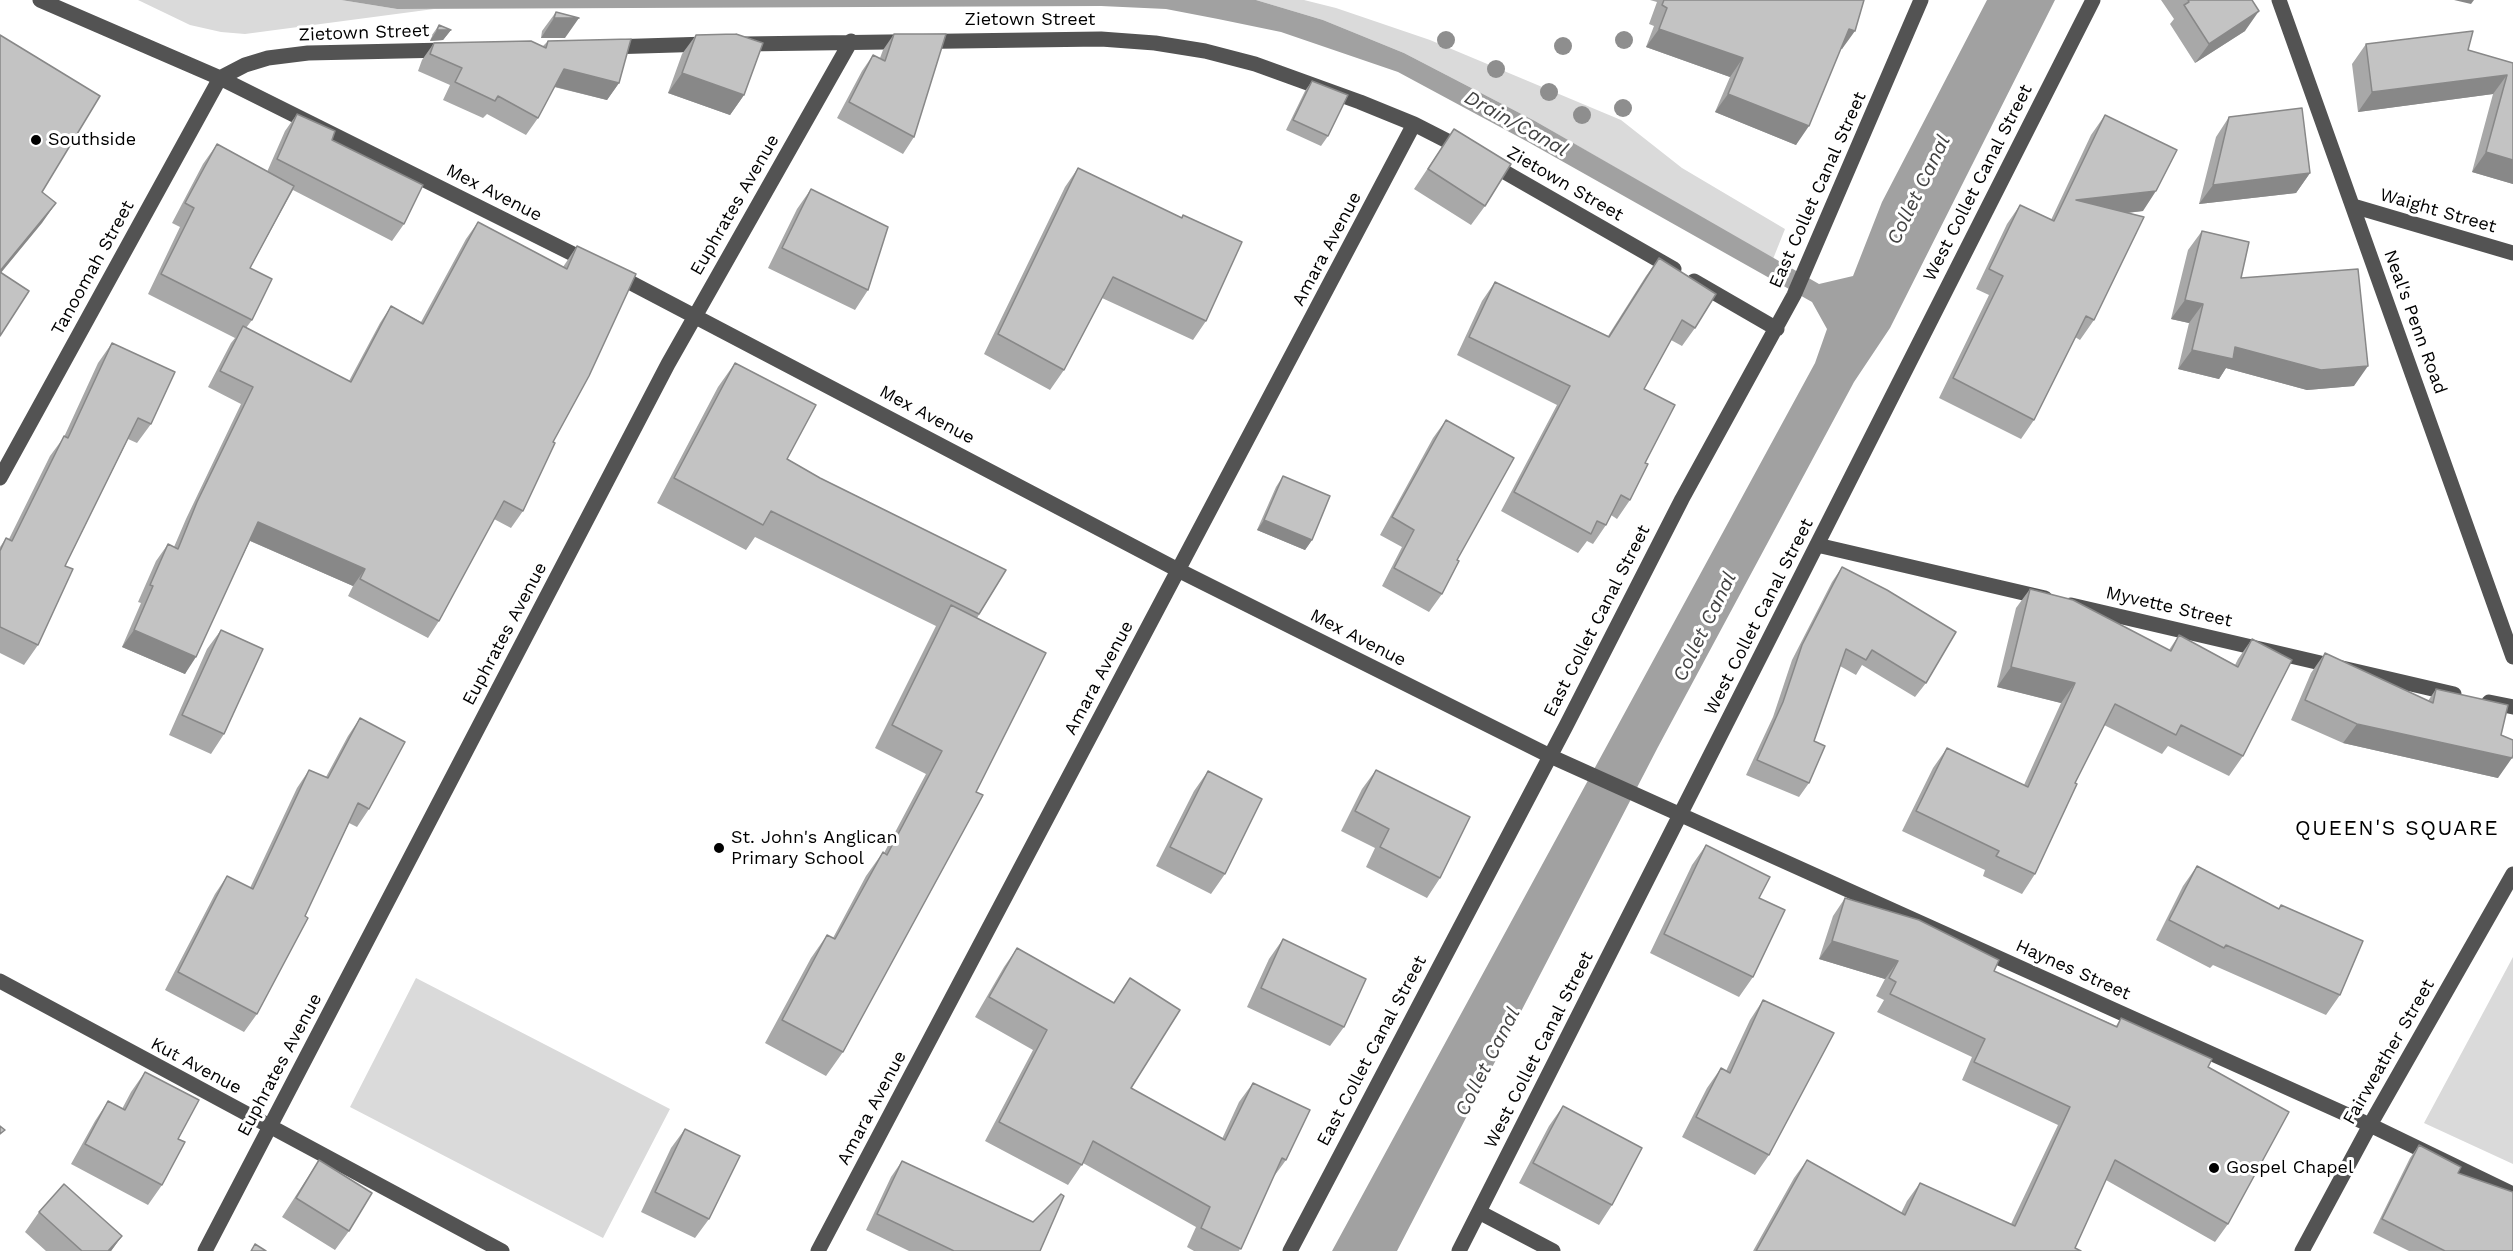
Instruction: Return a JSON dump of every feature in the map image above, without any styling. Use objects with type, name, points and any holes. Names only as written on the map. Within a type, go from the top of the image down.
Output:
[{"type":"street","name":"Mex Avenue","points":[[40,0],[220,78],[694,315],[1178,570],[1550,756],[1615,786]]},
{"type":"street","name":"East Collet Canal Street","points":[[1290,1251],[1682,499],[1777,329],[1804,274],[1921,0]]},
{"type":"street","name":"West Collet Canal Street","points":[[1460,1251],[2093,0]]},
{"type":"street","name":"Neal's Penn Road","points":[[2279,0],[2513,657]]},
{"type":"street","name":"Zietown Street","points":[[591,47],[851,41],[1101,39],[1155,43],[1205,51],[1255,64],[1321,87],[1414,124],[1479,158],[1777,329]]},
{"type":"street","name":"Euphrates Avenue","points":[[205,1251],[694,315],[851,41]]},
{"type":"street","name":"Zietown Street","points":[[220,78],[244,65],[268,58],[308,53],[462,50]]},
{"type":"street","name":"Tanoomah Street","points":[[0,478],[220,78]]},
{"type":"street","name":"Amara Avenue","points":[[818,1251],[1414,124]]},
{"type":"street","name":"Waight Street","points":[[2353,206],[2513,253]]},
{"type":"street","name":"Myvette Street","points":[[1817,545],[2513,707]]},
{"type":"street","name":"Haynes Street","points":[[1615,786],[2370,1125],[2513,1194]]},
{"type":"street","name":"Fairweather Street","points":[[2302,1251],[2370,1125],[2513,874]]},
{"type":"street","name":"Kut Avenue","points":[[0,981],[502,1251]]},
{"type":"street","points":[[1479,1212],[1553,1251]]},
{"type":"shaded area","points":[[138,0],[341,0],[397,9],[434,9],[245,34],[221,32],[190,25]]},
{"type":"shaded area","points":[[1256,0],[1304,0],[1336,8],[1430,40],[1621,120],[1682,168],[1785,229],[1773,259],[1535,121],[1404,53],[1323,20]]},
{"type":"shaded area","points":[[2513,957],[2513,1164],[2424,1123]]},
{"type":"shaded area","points":[[416,978],[670,1109],[603,1238],[350,1107]]},
{"type":"water","points":[[341,0],[1256,0],[1323,20],[1404,53],[1535,121],[1819,284],[1853,276],[1882,202],[1987,0],[2055,0],[1890,328],[1854,382],[1658,747],[1397,1251],[1332,1251],[1815,363],[1827,329],[1812,302],[1528,142],[1398,72],[1281,32],[1218,19],[1166,9],[1101,6],[397,9]]},
{"type":"building","points":[[1664,0],[1864,0],[1855,31],[1849,29],[1809,126],[1728,94],[1743,58],[1659,29],[1667,8],[1662,5]]},
{"type":"building","points":[[2188,0],[2252,0],[2259,11],[2209,44],[2184,5],[2189,2]]},
{"type":"building","points":[[556,12],[579,18],[554,18]]},
{"type":"building","points":[[439,25],[451,30],[437,30]]},
{"type":"building","points":[[2473,31],[2468,50],[2513,63],[2513,160],[2486,152],[2507,75],[2372,92],[2366,44]]},
{"type":"building","points":[[736,34],[763,43],[744,95],[682,73],[696,35]]},
{"type":"building","points":[[894,34],[946,34],[914,137],[849,102],[873,55],[885,61]]},
{"type":"building","points":[[0,35],[100,96],[42,192],[56,203],[0,271]]},
{"type":"building","points":[[631,39],[619,83],[564,69],[538,118],[498,96],[495,101],[455,82],[462,68],[430,54],[434,43],[531,41],[546,48],[548,41]]},
{"type":"building","points":[[1312,81],[1348,95],[1328,136],[1293,120]]},
{"type":"building","points":[[2302,108],[2310,173],[2213,185],[2229,117]]},
{"type":"building","points":[[297,114],[335,131],[332,140],[423,185],[404,224],[277,159]]},
{"type":"building","points":[[2105,115],[2177,150],[2156,191],[2076,200],[2144,217],[2094,320],[2086,316],[2034,420],[1953,378],[2003,276],[1989,269],[2020,205],[2054,221]]},
{"type":"building","points":[[1454,129],[1511,164],[1485,206],[1428,169]]},
{"type":"building","points":[[217,144],[294,186],[250,268],[272,279],[252,320],[161,274],[194,208],[185,203]]},
{"type":"building","points":[[1078,168],[1182,218],[1183,215],[1242,242],[1206,321],[1113,277],[1064,370],[998,334]]},
{"type":"building","points":[[811,189],[888,227],[868,290],[782,248]]},
{"type":"building","points":[[478,222],[567,269],[577,246],[636,274],[589,376],[553,442],[555,443],[523,511],[504,501],[439,621],[360,579],[365,569],[258,522],[196,657],[134,630],[168,544],[178,549],[197,502],[253,387],[220,371],[243,326],[351,382],[391,306],[423,324]]},
{"type":"building","points":[[2202,231],[2249,242],[2241,278],[2358,269],[2368,366],[2321,370],[2235,347],[2233,359],[2192,350],[2203,304],[2185,300]]},
{"type":"building","points":[[1659,258],[1716,294],[1695,328],[1682,320],[1644,389],[1675,405],[1645,463],[1648,464],[1630,500],[1621,495],[1606,525],[1597,521],[1591,534],[1514,492],[1570,386],[1469,337],[1495,282],[1609,337]]},
{"type":"building","points":[[0,272],[29,291],[0,336]]},
{"type":"building","points":[[112,343],[175,372],[151,424],[138,418],[65,566],[73,569],[38,645],[0,627],[0,551],[6,538],[12,541],[64,436],[68,438]]},
{"type":"building","points":[[735,363],[816,405],[787,459],[820,478],[1006,570],[979,614],[771,511],[763,525],[674,478]]},
{"type":"building","points":[[1446,420],[1514,458],[1457,560],[1459,561],[1442,594],[1394,568],[1414,530],[1392,517]]},
{"type":"building","points":[[1283,476],[1330,496],[1312,540],[1264,520]]},
{"type":"building","points":[[1842,567],[1887,590],[1956,632],[1926,683],[1872,650],[1866,660],[1846,649],[1814,741],[1825,746],[1809,783],[1757,760],[1783,702],[1802,645]]},
{"type":"building","points":[[2030,589],[2073,600],[2171,651],[2179,635],[2238,667],[2252,639],[2292,660],[2243,756],[2181,725],[2176,735],[2115,704],[2075,783],[2077,784],[2035,874],[1996,856],[1999,851],[1916,811],[1947,748],[2028,787],[2075,683],[2011,667]]},
{"type":"building","points":[[951,605],[1046,653],[976,792],[983,795],[843,1052],[782,1020],[827,935],[835,939],[883,852],[887,855],[942,751],[892,725]]},
{"type":"building","points":[[221,630],[263,649],[224,734],[182,715]]},
{"type":"building","points":[[2325,653],[2433,703],[2436,689],[2508,705],[2501,735],[2513,740],[2512,758],[2357,724],[2305,700]]},
{"type":"building","points":[[360,718],[405,742],[369,809],[358,803],[305,916],[308,918],[257,1014],[178,972],[227,876],[253,889],[309,770],[328,778]]},
{"type":"building","points":[[1376,770],[1470,817],[1440,878],[1380,847],[1389,829],[1355,811]]},
{"type":"building","points":[[1208,771],[1262,799],[1225,874],[1170,847]]},
{"type":"building","points":[[1706,845],[1770,877],[1759,898],[1785,910],[1753,977],[1664,934]]},
{"type":"building","points":[[2197,866],[2279,909],[2281,905],[2363,941],[2340,995],[2226,945],[2224,948],[2169,920]]},
{"type":"building","points":[[1845,898],[1919,920],[1999,960],[1994,971],[2117,1027],[2121,1018],[2212,1059],[2208,1067],[2289,1112],[2228,1224],[2115,1160],[2075,1248],[2081,1251],[1756,1251],[1807,1160],[1905,1215],[1920,1183],[2015,1226],[2070,1107],[1974,1062],[1985,1039],[1890,994],[1896,982],[1889,978],[1898,961],[1832,941]]},
{"type":"building","points":[[1283,939],[1366,979],[1344,1027],[1261,988]]},
{"type":"building","points":[[1017,948],[1114,1003],[1130,978],[1180,1010],[1131,1088],[1225,1140],[1253,1083],[1310,1110],[1286,1160],[1282,1158],[1241,1249],[1201,1228],[1210,1207],[1093,1141],[1082,1165],[999,1122],[1047,1030],[989,997]]},
{"type":"building","points":[[1763,1000],[1834,1033],[1769,1155],[1696,1117],[1721,1068],[1730,1073]]},
{"type":"building","points":[[145,1072],[199,1100],[178,1139],[185,1142],[162,1185],[85,1144],[108,1101],[125,1110]]},
{"type":"building","points":[[1563,1106],[1642,1148],[1612,1205],[1533,1163]]},
{"type":"building","points":[[685,1129],[740,1156],[709,1219],[655,1192]]},
{"type":"building","points":[[2419,1145],[2461,1167],[2458,1173],[2513,1192],[2513,1251],[2445,1251],[2382,1219]]},
{"type":"building","points":[[319,1160],[372,1193],[349,1231],[296,1198]]},
{"type":"building","points":[[902,1161],[1033,1222],[1061,1194],[1064,1196],[1040,1251],[954,1251],[877,1214]]},
{"type":"building","points":[[64,1184],[122,1236],[108,1251],[82,1251],[39,1212]]},
{"type":"building","points":[[255,1244],[266,1251],[251,1251]]},
{"type":"place","name":"Southside","points":[[36,140]]},
{"type":"place","name":"St. John's Anglican Primary School","points":[[719,848]]},
{"type":"place","name":"Gospel Chapel","points":[[2214,1168]]},
{"type":"district","name":"QUEEN'S SQUARE","points":[[2397,829]]},
{"type":"water label","name":"Drain/Canal","points":[[1516,124]]},
{"type":"water label","name":"Collet Canal","points":[[1919,190]]},
{"type":"water label","name":"Collet Canal","points":[[1705,627]]},
{"type":"water label","name":"Collet Canal","points":[[1488,1062]]}]
